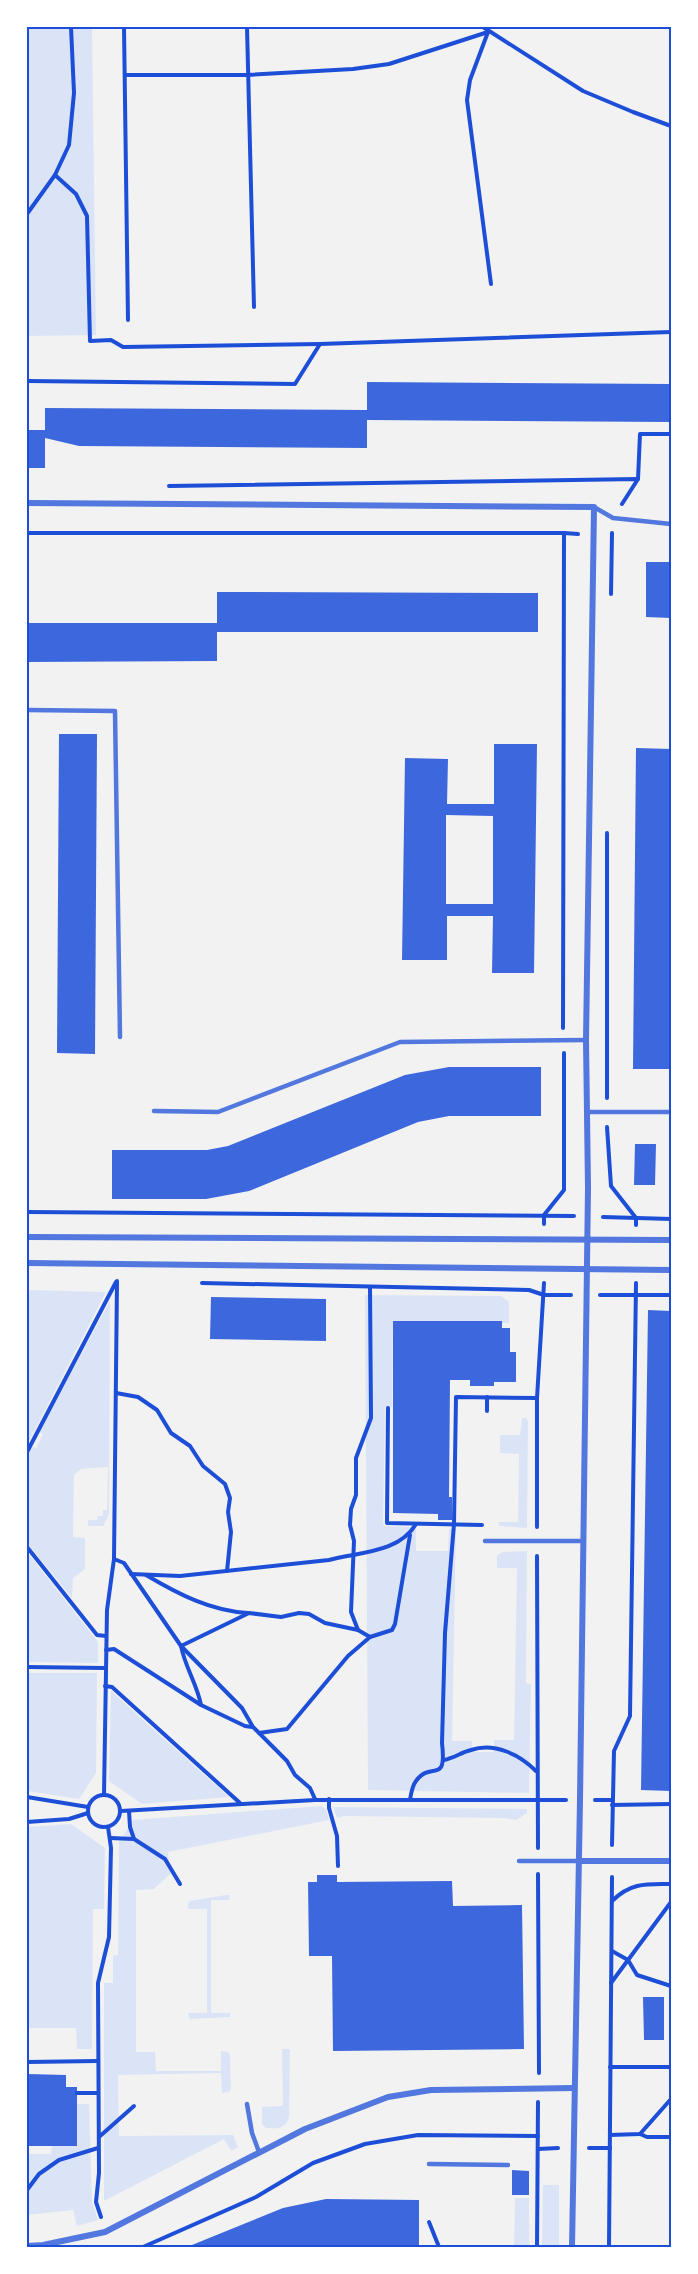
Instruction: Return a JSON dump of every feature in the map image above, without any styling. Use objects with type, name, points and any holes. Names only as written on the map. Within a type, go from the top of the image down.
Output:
[{"type":"street","points":[[27,502],[594,507],[586,1040],[587,1216],[580,1800],[572,2247]]},
{"type":"street","points":[[27,1237],[671,1240]]},
{"type":"street","points":[[27,1263],[671,1270]]},
{"type":"street","points":[[578,1861],[671,1861]]},
{"type":"street","points":[[27,2246],[43,2245],[105,2232],[304,2129],[388,2097],[430,2090],[574,2088]]},
{"type":"lane","points":[[594,507],[613,519],[671,524]]},
{"type":"lane","points":[[27,710],[115,711],[120,1037]]},
{"type":"lane","points":[[154,1111],[218,1112],[400,1042],[586,1040]]},
{"type":"lane","points":[[587,1113],[671,1112]]},
{"type":"lane","points":[[485,1541],[582,1541]]},
{"type":"lane","points":[[519,1861],[578,1861]]},
{"type":"lane","points":[[247,2104],[252,2133],[259,2152]]},
{"type":"lane","points":[[429,2164],[508,2165]]},
{"type":"path","points":[[27,214],[55,175],[69,145],[74,93],[72,27]]},
{"type":"path","points":[[124,27],[128,320]]},
{"type":"path","points":[[247,27],[254,307]]},
{"type":"path","points":[[483,27],[583,91],[671,126]]},
{"type":"path","points":[[125,75],[247,75],[353,69],[389,64],[488,32]]},
{"type":"path","points":[[488,32],[470,80],[467,100],[491,284]]},
{"type":"path","points":[[55,175],[76,194],[87,216],[90,341],[111,340],[123,347],[320,344],[671,332]]},
{"type":"path","points":[[27,381],[295,384],[320,344]]},
{"type":"path","points":[[611,603],[613,519],[639,479],[640,435],[671,434]]},
{"type":"path","points":[[165,486],[639,479]]},
{"type":"path","points":[[27,532],[564,533],[562,888],[564,1190],[544,1215]]},
{"type":"path","points":[[607,832],[607,1112],[610,1186],[636,1218]]},
{"type":"path","points":[[27,1205],[29,1212],[544,1215],[671,1218]]},
{"type":"path","points":[[106,1281],[128,1281]]},
{"type":"path","points":[[104,1795],[107,1610],[114,1559],[117,1281]]},
{"type":"path","points":[[27,1452],[117,1281]]},
{"type":"path","points":[[198,1283],[529,1290],[544,1295],[671,1295]]},
{"type":"path","points":[[358,1630],[351,1612],[354,1540],[350,1526],[351,1509],[356,1495],[356,1458],[370,1418],[370,1287]]},
{"type":"path","points":[[609,2247],[612,1803],[614,1751],[630,1716],[636,1295]]},
{"type":"path","points":[[116,1393],[138,1397],[157,1410],[171,1433],[190,1446],[203,1466],[225,1484],[230,1498],[228,1512],[231,1532],[227,1572]]},
{"type":"path","points":[[410,1800],[414,1782],[421,1776],[443,1767],[444,1760],[442,1743],[445,1633],[454,1524],[456,1397],[537,1398]]},
{"type":"path","points":[[487,1397],[487,1411]]},
{"type":"path","points":[[388,1408],[387,1523],[486,1525]]},
{"type":"path","points":[[259,1733],[287,1729],[348,1656],[370,1637],[392,1630],[395,1624],[410,1534],[416,1524]]},
{"type":"path","points":[[131,1574],[180,1576],[329,1560],[352,1554],[379,1551],[410,1534]]},
{"type":"path","points":[[27,1547],[97,1635],[106,1636]]},
{"type":"path","points":[[114,1559],[124,1563],[181,1647],[242,1708],[253,1727],[288,1761],[294,1775],[310,1788],[315,1800]]},
{"type":"path","points":[[146,1575],[178,1594],[228,1612],[281,1617],[299,1613],[309,1614],[325,1623],[358,1630],[370,1637]]},
{"type":"path","points":[[181,1647],[249,1613]]},
{"type":"path","points":[[181,1647],[183,1660],[199,1693],[201,1705]]},
{"type":"path","points":[[106,1650],[114,1649],[201,1705],[245,1726],[253,1727]]},
{"type":"path","points":[[27,1667],[105,1668]]},
{"type":"path","points":[[105,1686],[112,1687],[240,1803]]},
{"type":"path","points":[[444,1760],[483,1747],[508,1751],[527,1762],[537,1772]]},
{"type":"path","points":[[27,1822],[69,1819],[88,1810],[94,1798],[104,1795],[109,1795],[117,1801],[121,1811],[117,1821],[108,1827],[97,1826],[90,1818],[88,1810]]},
{"type":"path","points":[[27,1797],[88,1810]]},
{"type":"path","points":[[121,1811],[329,1799],[580,1800],[671,1804]]},
{"type":"path","points":[[329,1799],[329,1808],[337,1836],[339,1866]]},
{"type":"path","points":[[537,1800],[537,2247]]},
{"type":"path","points":[[129,1811],[130,1827],[134,1839]]},
{"type":"path","points":[[105,2232],[96,2202],[98,1983],[109,1937],[111,1848],[108,1827]]},
{"type":"path","points":[[110,1838],[134,1839],[165,1859],[180,1884]]},
{"type":"path","points":[[612,1901],[620,1893],[638,1884],[671,1884]]},
{"type":"path","points":[[611,1984],[671,1902]]},
{"type":"path","points":[[611,1951],[628,1960],[637,1975],[671,1986]]},
{"type":"path","points":[[27,2062],[98,2061]]},
{"type":"path","points":[[610,2067],[671,2067]]},
{"type":"path","points":[[77,2093],[98,2093]]},
{"type":"path","points":[[640,2134],[671,2099]]},
{"type":"path","points":[[98,2137],[105,2134],[134,2106]]},
{"type":"path","points":[[610,2135],[640,2134],[647,2137],[671,2137]]},
{"type":"path","points":[[143,2247],[256,2197],[313,2163],[364,2144],[418,2135],[538,2136]]},
{"type":"path","points":[[27,2190],[39,2174],[59,2160],[98,2148]]},
{"type":"path","points":[[429,2222],[439,2247]]},
{"type":"shaded area","points":[[27,27],[92,27],[96,335],[27,336]]},
{"type":"shaded area","points":[[27,1290],[106,1292],[27,1445]]},
{"type":"shaded area","points":[[365,1295],[501,1296],[509,1302],[509,1323],[393,1321],[392,1407],[385,1407],[383,1522],[384,1526],[416,1527],[416,1551],[448,1551],[449,1529],[456,1529],[452,1741],[472,1741],[472,1752],[494,1752],[494,1740],[514,1740],[517,1568],[497,1568],[497,1555],[503,1552],[527,1551],[526,1683],[531,1684],[529,1793],[368,1790]]},
{"type":"shaded area","points":[[110,1301],[109,1514],[103,1526],[88,1526],[88,1520],[97,1520],[98,1516],[103,1516],[103,1510],[107,1510],[108,1467],[81,1469],[74,1475],[73,1537],[85,1538],[85,1569],[73,1578],[72,1598],[27,1543],[27,1455],[32,1447],[36,1448],[43,1434],[39,1432]]},
{"type":"shaded area","points":[[522,1418],[528,1421],[527,1528],[500,1526],[498,1522],[518,1522],[519,1454],[500,1453],[500,1435],[520,1435]]},
{"type":"shaded area","points":[[27,1552],[98,1642],[98,1663],[27,1662]]},
{"type":"shaded area","points":[[27,1673],[97,1673],[96,1773],[79,1799],[27,1791]]},
{"type":"shaded area","points":[[111,1691],[229,1797],[142,1804],[109,1781]]},
{"type":"shaded area","points":[[321,1806],[326,1809],[329,1820],[168,1852],[171,1873],[154,1889],[136,1890],[136,2052],[155,2052],[156,2071],[221,2071],[221,2051],[228,2052],[231,2089],[229,2092],[222,2093],[221,2073],[118,2075],[119,2136],[233,2135],[238,2147],[231,2151],[224,2139],[104,2201],[104,1983],[113,1983],[113,1956],[118,1955],[119,1842],[133,1820]]},
{"type":"shaded area","points":[[333,1807],[527,1809],[527,1813],[516,1820],[344,1816],[337,1818]]},
{"type":"shaded area","points":[[71,1824],[105,1848],[104,1909],[93,1909],[92,2049],[77,2049],[76,2028],[28,2028],[27,1827]]},
{"type":"shaded area","points":[[229,1895],[230,1900],[211,1900],[211,2013],[230,2013],[230,2017],[190,2019],[188,2013],[207,2013],[207,1909],[188,1909],[188,1903]]},
{"type":"shaded area","points":[[282,2049],[290,2049],[289,2118],[280,2128],[266,2128],[262,2124],[262,2107],[283,2106]]},
{"type":"shaded area","points":[[77,2104],[89,2104],[92,2202],[98,2220],[77,2226],[73,2210],[27,2215],[27,2154],[51,2154],[52,2146],[77,2146]]},
{"type":"shaded area","points":[[543,2185],[559,2185],[559,2247],[542,2247]]},
{"type":"shaded area","points":[[515,2198],[529,2198],[529,2247],[443,2247],[514,2246]]},
{"type":"building","points":[[367,382],[671,384],[671,422],[367,420],[367,448],[79,446],[45,438],[45,468],[27,468],[27,430],[45,430],[45,408],[367,410]]},
{"type":"building","points":[[646,562],[671,562],[671,618],[646,617]]},
{"type":"building","points":[[217,592],[538,593],[538,632],[217,632],[217,661],[27,662],[27,623],[217,623]]},
{"type":"building","points":[[59,734],[97,734],[95,1054],[57,1053]]},
{"type":"building","points":[[494,744],[537,744],[534,973],[492,973],[493,916],[447,916],[447,960],[402,960],[405,758],[448,759],[447,804],[494,804]],"holes":[[[446,815],[493,816],[493,904],[446,904]]]},
{"type":"building","points":[[636,748],[671,749],[671,1069],[633,1069]]},
{"type":"building","points":[[449,1067],[541,1067],[541,1116],[449,1116],[418,1122],[249,1191],[206,1199],[112,1199],[112,1150],[207,1150],[228,1146],[405,1075]]},
{"type":"building","points":[[635,1144],[656,1144],[655,1185],[634,1185]]},
{"type":"building","points":[[211,1297],[326,1299],[326,1341],[210,1339]]},
{"type":"building","points":[[648,1310],[671,1311],[671,1791],[641,1790]]},
{"type":"building","points":[[393,1321],[502,1321],[502,1328],[510,1328],[510,1352],[516,1352],[516,1382],[494,1382],[494,1386],[470,1386],[470,1380],[450,1380],[449,1497],[452,1497],[452,1520],[438,1520],[438,1514],[393,1513]]},
{"type":"building","points":[[317,1875],[337,1875],[337,1882],[452,1881],[453,1906],[522,1905],[524,2049],[333,2051],[332,1956],[309,1956],[308,1882],[317,1882]]},
{"type":"building","points":[[643,1997],[664,1997],[664,2040],[644,2040]]},
{"type":"building","points":[[27,2074],[66,2075],[66,2087],[77,2087],[77,2146],[27,2146]]},
{"type":"building","points":[[512,2170],[529,2171],[529,2195],[512,2195]]},
{"type":"building","points":[[326,2199],[419,2200],[419,2247],[187,2247],[283,2208]]}]
